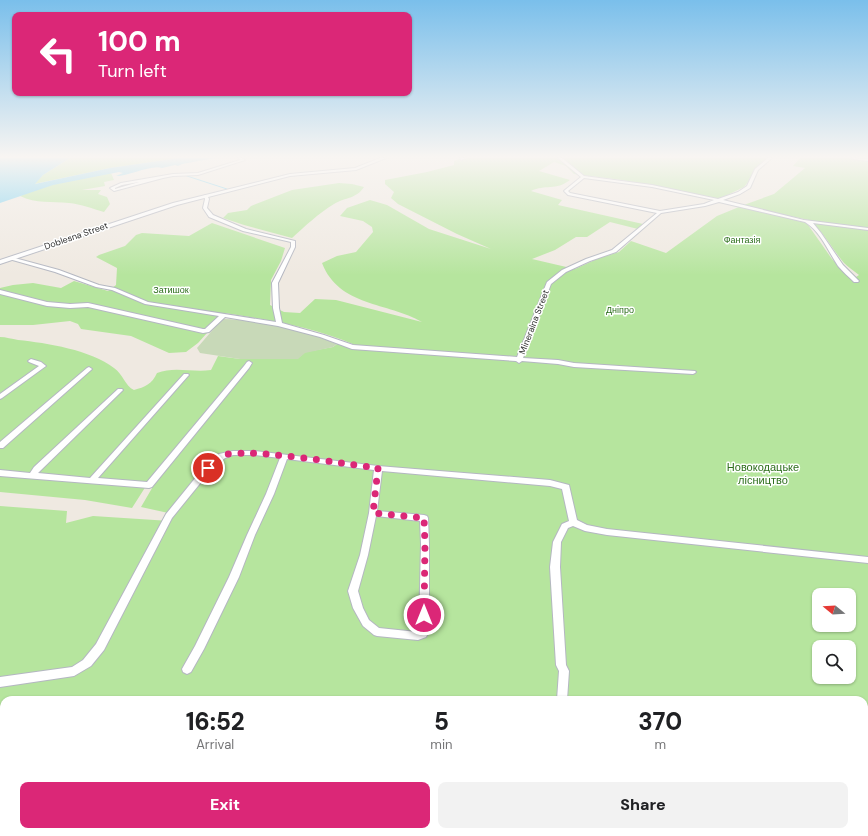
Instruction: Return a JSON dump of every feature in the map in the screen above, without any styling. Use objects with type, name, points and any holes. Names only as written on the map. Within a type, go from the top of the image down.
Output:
[{"type":"street","name":"Doblesna Street","points":[[0,262],[152,210],[202,197]]},
{"type":"street","points":[[207,197],[205,208],[211,216],[245,230],[276,238],[290,239],[293,241],[293,247],[275,283],[276,308],[279,324]]},
{"type":"street","points":[[585,197],[660,212]]},
{"type":"street","points":[[705,197],[804,221],[868,229]]},
{"type":"street","name":"Mineralna Street","points":[[519,361],[549,283],[564,271],[588,260],[614,251],[660,212],[720,200],[727,197]]},
{"type":"street","points":[[804,221],[812,225],[834,253],[840,264],[856,281]]},
{"type":"street","points":[[11,258],[57,271],[98,286],[113,289],[147,303],[279,324],[322,336],[352,348],[519,361],[693,372]]},
{"type":"street","points":[[0,292],[47,304],[70,306],[88,305],[202,331],[207,331],[224,315]]},
{"type":"street","points":[[0,397],[43,366],[39,363],[31,361]]},
{"type":"street","points":[[0,473],[33,474],[149,485],[205,420],[247,367],[248,363]]},
{"type":"street","points":[[0,446],[89,369]]},
{"type":"street","points":[[92,480],[186,376]]},
{"type":"street","points":[[33,474],[120,390]]},
{"type":"street","points":[[0,682],[74,671],[87,663],[100,646],[169,516],[208,468],[222,456],[233,453],[255,453],[378,468],[550,483],[566,487],[573,522]]},
{"type":"street","points":[[187,669],[199,650],[234,577],[270,494],[284,457]]},
{"type":"street","points":[[373,513],[424,518],[424,631],[418,636],[377,632],[366,623],[358,608],[353,591],[364,555],[373,513],[378,468]]},
{"type":"street","points":[[573,522],[585,528],[607,532],[868,560]]},
{"type":"street","points":[[562,696],[564,671],[561,665],[558,634],[555,567],[557,542],[565,526],[573,522]]},
{"type":"green space","points":[[22,197],[107,197],[110,204],[104,212],[82,205],[26,199]]},
{"type":"green space","points":[[274,197],[351,197],[338,202],[323,211],[292,238],[223,218],[228,213],[247,210],[251,206]]},
{"type":"green space","points":[[391,197],[552,197],[562,200],[558,205],[643,224],[638,229],[610,222],[587,237],[576,237],[555,250],[532,259],[575,269],[599,258],[619,252],[631,241],[666,253],[717,216],[739,207],[806,222],[832,259],[853,279],[859,275],[844,263],[824,235],[809,220],[741,206],[766,197],[868,197],[868,696],[0,696],[0,506],[67,511],[66,523],[93,516],[170,521],[173,514],[141,507],[155,483],[0,471],[0,337],[55,345],[93,356],[114,368],[120,373],[128,386],[134,390],[142,388],[153,380],[157,373],[164,371],[211,370],[218,356],[240,359],[273,358],[333,347],[337,344],[355,345],[324,333],[275,321],[225,313],[198,343],[186,352],[169,353],[131,336],[81,329],[78,324],[70,321],[33,325],[0,325],[0,288],[33,283],[61,288],[74,281],[108,291],[116,285],[117,268],[96,257],[99,255],[125,246],[136,235],[142,233],[189,236],[212,223],[285,248],[281,261],[271,280],[270,305],[284,312],[300,313],[315,299],[336,300],[422,322],[352,296],[340,288],[330,277],[322,263],[337,256],[356,252],[373,232],[372,227],[363,221],[340,216],[347,208],[370,200],[387,205],[429,229],[491,249],[457,234],[398,204]]},
{"type":"green space","points":[[709,197],[723,197],[719,199]]},
{"type":"green space","points":[[222,319],[251,321],[281,326],[337,344],[333,347],[305,353],[298,359],[240,359],[200,353],[197,348]]},
{"type":"green space","points":[[0,476],[146,486],[132,508],[85,500],[0,492]]},
{"type":"water","points":[[0,197],[18,197],[0,203]]},
{"type":"route","points":[[208,468],[222,456],[233,453],[255,453],[378,468],[373,513],[424,518],[424,615]]},
{"type":"park label","name":"Фантазія","points":[[742,240]]},
{"type":"park label","name":"Затишок","points":[[171,290]]},
{"type":"park label","name":"Дніпро","points":[[620,310]]},
{"type":"park label","name":"Новокодацьке лісництво","points":[[763,473]]}]
